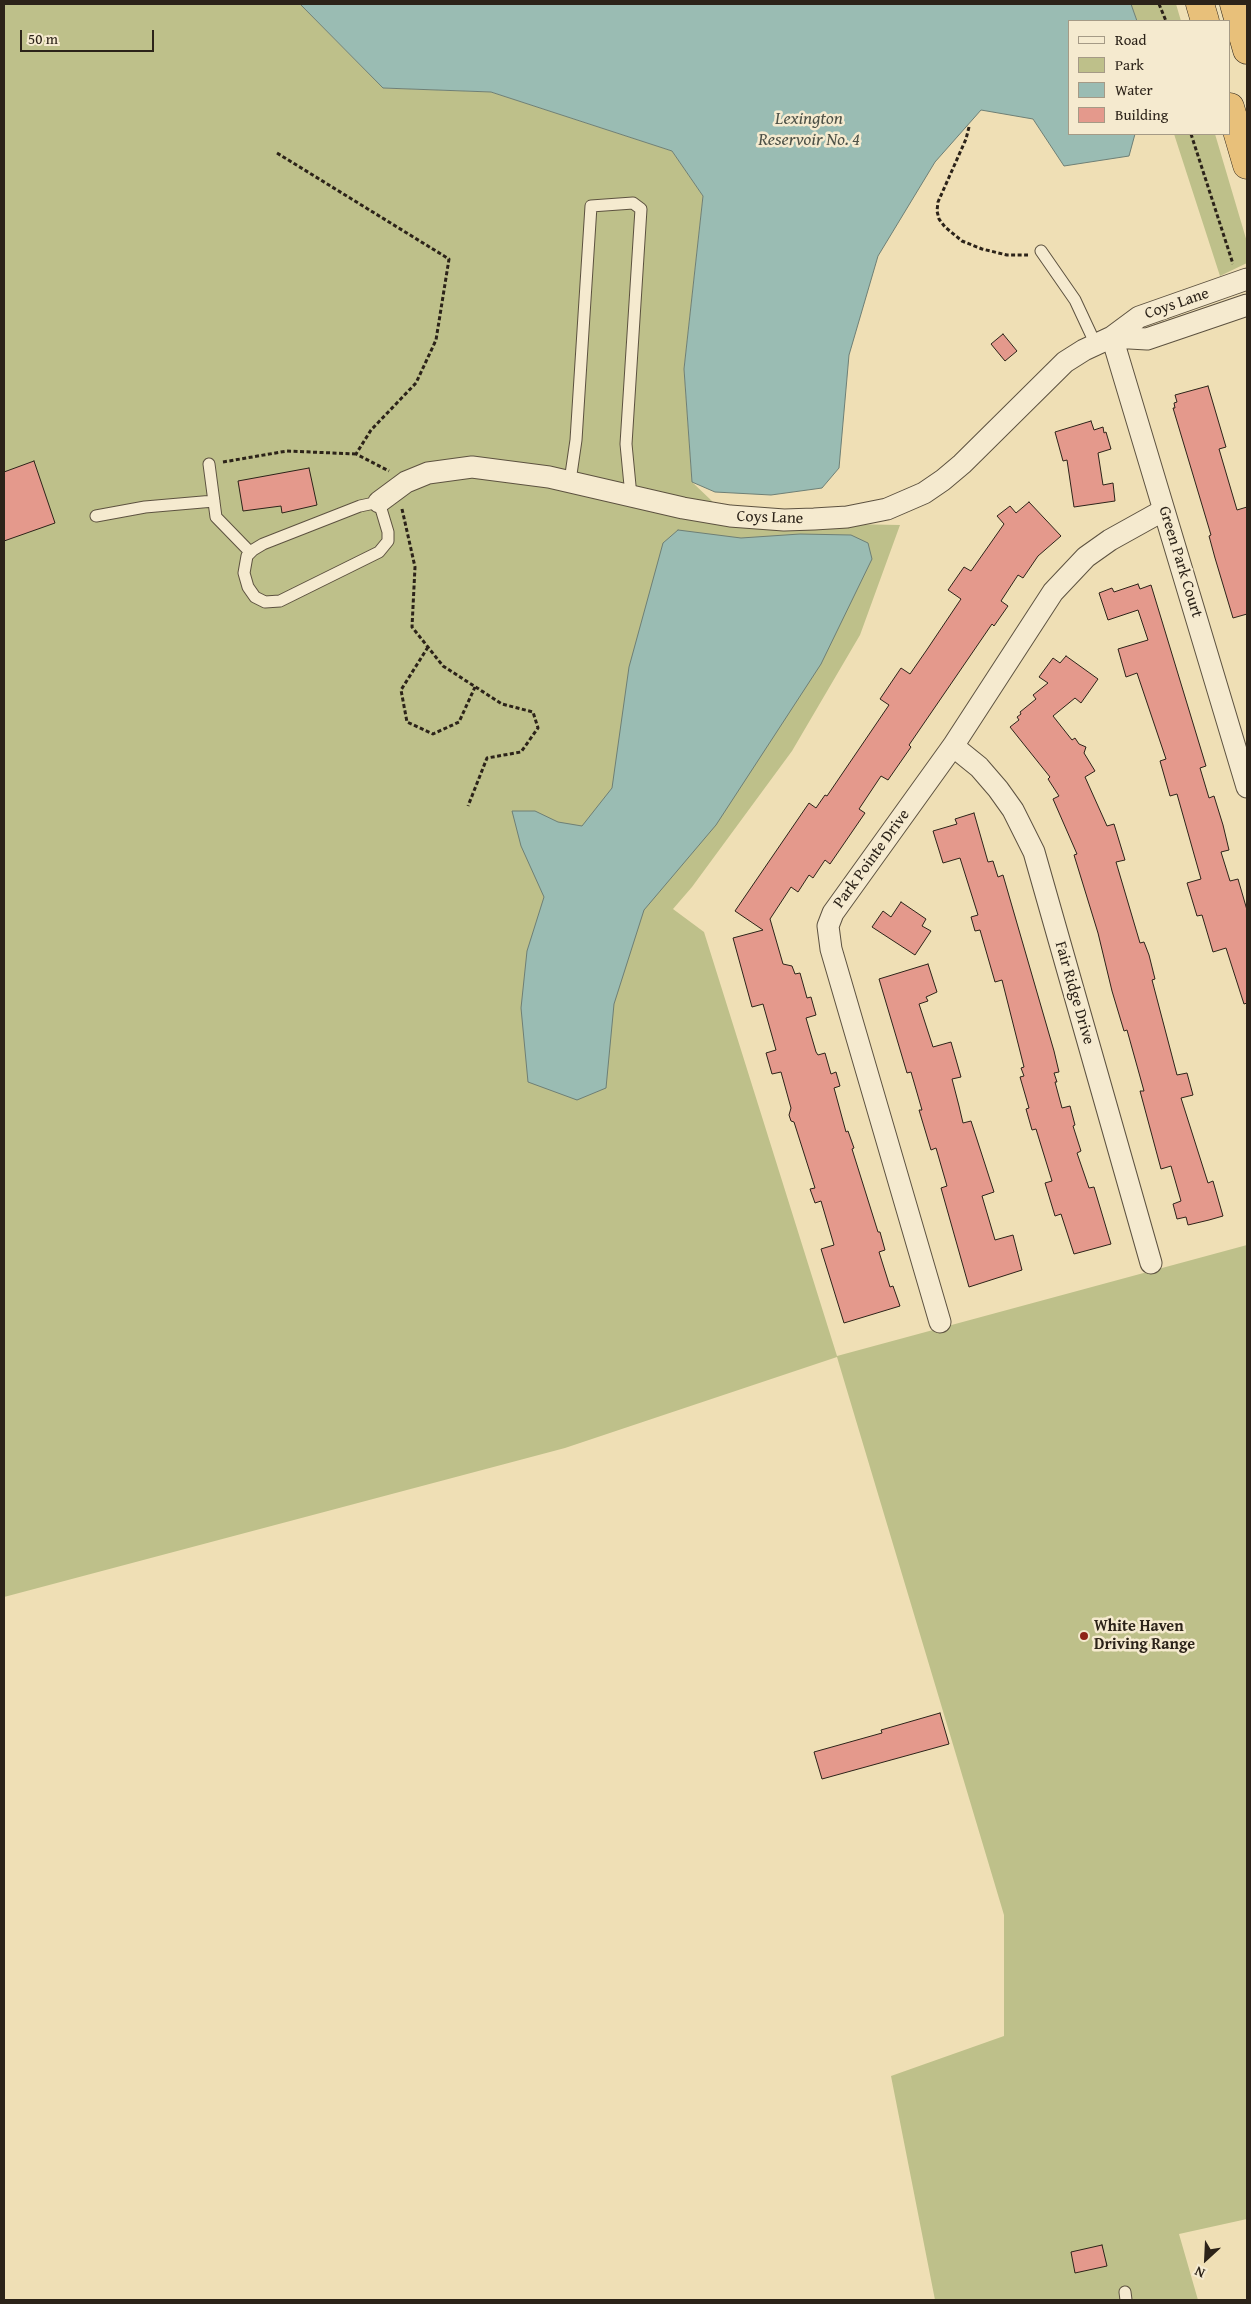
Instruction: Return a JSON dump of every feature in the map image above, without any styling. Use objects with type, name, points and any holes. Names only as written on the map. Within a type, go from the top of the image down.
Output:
[{"type":"highway","points":[[1200,4],[1205,20]]},
{"type":"highway","points":[[1234,4],[1247,50]]},
{"type":"highway","points":[[1231,110],[1247,166]]},
{"type":"street","name":"Coys Lane","points":[[379,502],[402,485],[428,473],[472,468],[509,471],[570,481],[683,508],[756,519],[814,519],[888,509],[924,493],[943,480],[962,464],[1065,362],[1104,341],[1139,316],[1241,274]]},
{"type":"street","name":"Coys Lane","points":[[1104,341],[1146,339],[1247,305]]},
{"type":"street","name":"Green Park Court","points":[[1104,341],[1164,510],[1247,787]]},
{"type":"street","name":"Park Pointe Drive","points":[[940,1322],[831,949],[828,926],[833,913],[953,746],[1054,592],[1086,557],[1110,540],[1164,510]]},
{"type":"street","name":"Fair Ridge Drive","points":[[953,746],[998,789],[1013,810],[1034,852],[1151,1263]]},
{"type":"lane","points":[[570,481],[576,440],[591,206],[633,203],[641,208],[626,444],[632,496]]},
{"type":"lane","points":[[1041,251],[1104,341]]},
{"type":"lane","points":[[209,464],[216,517],[250,552]]},
{"type":"lane","points":[[96,516],[145,507],[214,501]]},
{"type":"lane","points":[[379,502],[388,532],[388,541],[379,552],[280,601],[265,602],[254,597],[248,587],[244,573],[247,556],[250,552],[263,544],[360,506],[379,502]]},
{"type":"path","points":[[1158,4],[1166,20]]},
{"type":"path","points":[[969,127],[966,139],[938,202],[937,211],[939,218],[945,227],[962,240],[982,249],[1017,256],[1041,251]]},
{"type":"path","points":[[1191,135],[1241,274]]},
{"type":"path","points":[[276,153],[449,259],[436,340],[416,383],[371,430],[356,454]]},
{"type":"path","points":[[209,464],[287,451],[356,454],[399,475],[415,567],[412,627],[443,666],[502,704],[533,712],[538,728],[521,752],[488,758],[468,806]]},
{"type":"path","points":[[428,647],[401,690],[408,722],[434,734],[459,722],[475,687]]},
{"type":"green space","points":[[4,4],[300,4],[383,88],[491,92],[672,151],[703,196],[684,369],[692,482],[734,522],[900,525],[860,635],[792,751],[692,887],[673,909],[704,932],[837,1356],[1247,1245],[1247,2219],[1179,2234],[1198,2300],[935,2300],[891,2076],[1004,2036],[1004,1915],[837,1357],[565,1448],[4,1597]]},
{"type":"green space","points":[[1131,4],[1176,4],[1181,20],[1137,20]]},
{"type":"green space","points":[[1174,135],[1215,135],[1247,242],[1247,263],[1220,276]]},
{"type":"water","name":"Lexington Reservoir No. 4","points":[[300,4],[1131,4],[1137,20],[1068,20],[1068,135],[1135,135],[1129,156],[1064,166],[1033,119],[981,110],[935,162],[878,256],[849,355],[839,468],[822,488],[771,495],[715,492],[692,482],[684,369],[703,196],[672,151],[491,92],[383,88]]},
{"type":"water","points":[[678,530],[741,538],[800,534],[851,535],[868,543],[872,559],[821,664],[716,825],[644,910],[614,1004],[606,1088],[577,1100],[528,1082],[521,1008],[527,951],[544,897],[521,846],[512,811],[535,811],[558,822],[582,826],[612,788],[629,667],[663,543]]},
{"type":"building","points":[[1003,334],[1017,351],[1005,361],[991,344]]},
{"type":"building","points":[[1208,386],[1226,447],[1219,449],[1237,510],[1247,507],[1247,614],[1233,618],[1209,536],[1211,535],[1173,408],[1175,408],[1174,403],[1177,402],[1175,395]]},
{"type":"building","points":[[1091,421],[1094,430],[1103,427],[1104,433],[1106,432],[1111,449],[1098,453],[1103,485],[1113,483],[1115,501],[1074,507],[1067,460],[1063,461],[1055,432]]},
{"type":"building","points":[[34,461],[55,523],[4,541],[4,472]]},
{"type":"building","points":[[309,468],[317,505],[282,513],[281,506],[243,511],[238,481]]},
{"type":"building","points":[[1029,502],[1061,536],[1038,556],[1023,578],[1018,575],[1001,601],[1008,606],[994,626],[992,624],[909,745],[911,747],[888,780],[881,776],[859,809],[865,813],[830,864],[825,860],[813,878],[809,875],[798,892],[791,887],[770,919],[783,964],[792,966],[795,974],[800,973],[807,998],[811,997],[816,1015],[806,1018],[816,1052],[818,1055],[825,1053],[831,1074],[836,1072],[840,1086],[834,1088],[846,1132],[848,1131],[854,1148],[852,1149],[885,1250],[879,1252],[890,1287],[893,1286],[900,1306],[844,1323],[821,1249],[834,1245],[821,1201],[815,1203],[810,1189],[815,1188],[794,1122],[791,1121],[789,1115],[791,1108],[781,1072],[772,1074],[766,1053],[776,1050],[763,1004],[752,1007],[733,938],[763,930],[735,911],[809,803],[816,808],[825,795],[827,796],[889,705],[880,699],[901,668],[910,674],[961,599],[948,590],[964,567],[971,571],[1004,524],[997,516],[1010,506],[1016,513]]},
{"type":"building","points":[[1138,584],[1140,589],[1151,585],[1206,766],[1200,768],[1209,798],[1214,796],[1223,825],[1229,850],[1221,852],[1230,881],[1238,879],[1247,910],[1247,1003],[1244,1004],[1226,948],[1213,952],[1202,915],[1197,916],[1187,883],[1201,879],[1177,794],[1170,796],[1160,761],[1166,759],[1137,673],[1126,677],[1118,649],[1148,640],[1138,610],[1108,620],[1099,593],[1112,588],[1114,592]]},
{"type":"building","points":[[1066,656],[1098,679],[1081,703],[1075,698],[1053,716],[1072,740],[1075,738],[1079,744],[1086,747],[1084,753],[1095,771],[1085,777],[1107,826],[1114,824],[1125,860],[1116,862],[1140,943],[1144,942],[1149,955],[1155,979],[1152,980],[1177,1075],[1187,1073],[1193,1095],[1181,1098],[1208,1183],[1213,1181],[1223,1216],[1188,1225],[1186,1217],[1177,1219],[1173,1204],[1181,1201],[1171,1166],[1161,1169],[1140,1091],[1144,1091],[1127,1030],[1124,1031],[1112,991],[1098,933],[1074,855],[1077,854],[1053,799],[1059,796],[1048,779],[1050,777],[1010,727],[1019,720],[1017,717],[1021,714],[1020,712],[1036,699],[1033,695],[1048,683],[1039,677],[1053,658],[1060,663]]},
{"type":"building","points":[[974,813],[988,862],[993,861],[998,877],[1003,875],[1054,1051],[1059,1072],[1054,1073],[1057,1082],[1055,1082],[1062,1108],[1070,1106],[1075,1125],[1073,1126],[1081,1151],[1077,1153],[1089,1188],[1094,1187],[1111,1244],[1074,1254],[1061,1214],[1055,1216],[1045,1183],[1052,1181],[1036,1129],[1032,1130],[1026,1109],[1029,1108],[1020,1077],[1024,1076],[1021,1068],[1024,1067],[1002,980],[995,982],[980,930],[975,931],[971,917],[978,915],[960,858],[943,863],[933,831],[957,824],[955,819]]},
{"type":"building","points":[[901,902],[926,919],[922,926],[931,931],[915,955],[872,927],[883,911],[891,917]]},
{"type":"building","points":[[928,964],[937,992],[926,997],[928,1001],[919,1004],[933,1047],[951,1042],[961,1077],[952,1079],[963,1123],[971,1121],[994,1192],[982,1196],[995,1240],[1013,1235],[1022,1270],[969,1287],[941,1188],[947,1186],[936,1148],[931,1150],[919,1110],[922,1110],[911,1072],[907,1073],[879,979]]},
{"type":"building","points":[[940,1713],[949,1744],[822,1779],[814,1752],[882,1733],[881,1730]]},
{"type":"building","points":[[1102,2245],[1107,2266],[1075,2273],[1071,2252]]},
{"type":"place","name":"White Haven Driving Range","points":[[1084,1636]]}]
